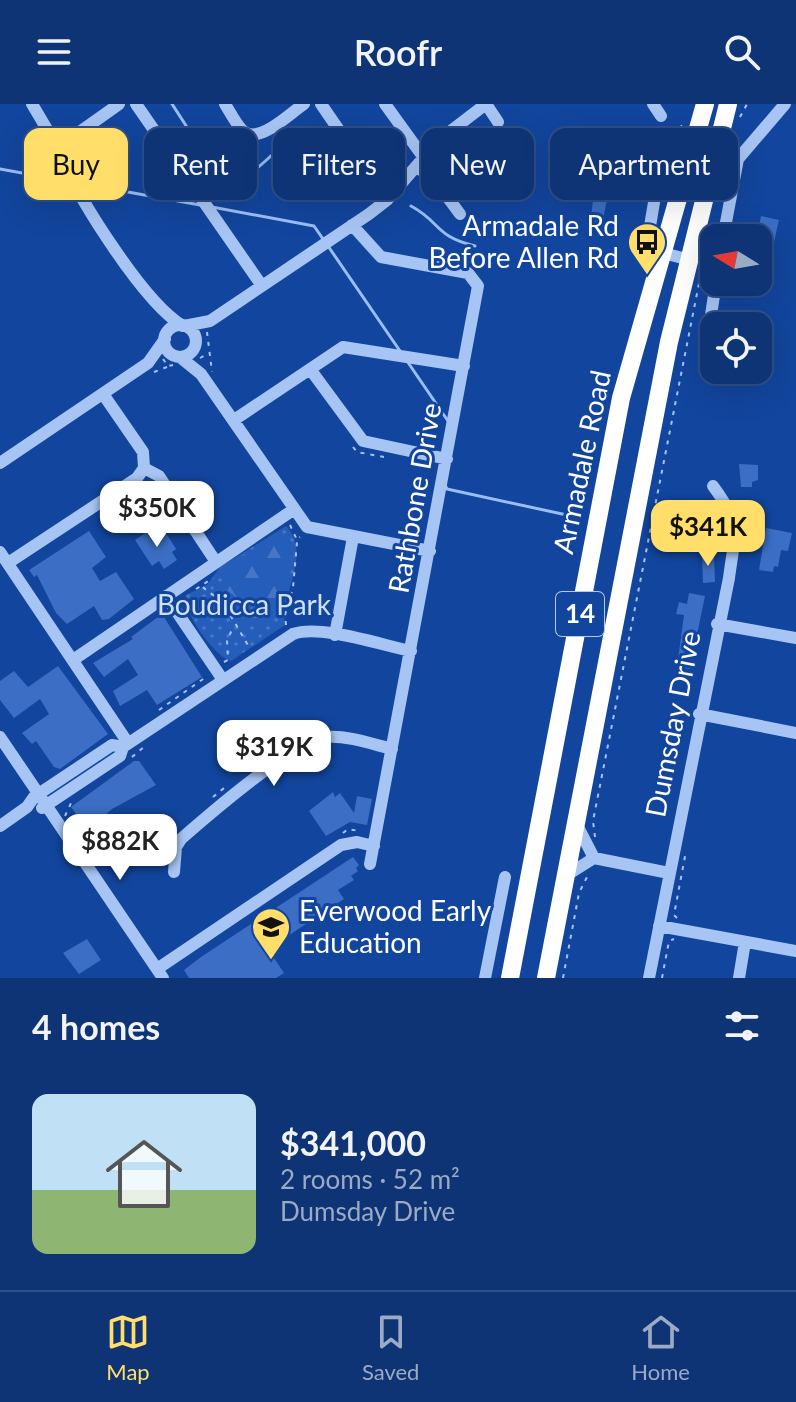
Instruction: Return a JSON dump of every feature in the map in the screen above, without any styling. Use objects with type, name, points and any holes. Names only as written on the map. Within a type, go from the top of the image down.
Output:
[{"type":"highway","name":"Armadale Road","points":[[510,978],[621,398],[705,104]]},
{"type":"highway","name":"14","points":[[546,978],[669,342],[697,259],[728,104]]},
{"type":"street","points":[[32,104],[46,128]]},
{"type":"street","points":[[85,128],[119,104]]},
{"type":"street","points":[[136,104],[262,286]]},
{"type":"street","points":[[225,104],[244,132],[253,135],[261,134],[297,106]]},
{"type":"street","points":[[321,104],[338,128]]},
{"type":"street","points":[[385,104],[421,162],[405,180]]},
{"type":"street","points":[[454,128],[486,104],[498,122]]},
{"type":"street","points":[[653,104],[661,116]]},
{"type":"street","points":[[726,224],[738,159],[785,104]]},
{"type":"street","points":[[88,200],[161,310],[193,332],[180,356]]},
{"type":"street","points":[[0,463],[103,394],[180,356],[208,325],[387,200]]},
{"type":"street","points":[[450,200],[460,214]]},
{"type":"street","points":[[653,200],[646,238],[652,250],[697,259]]},
{"type":"street","name":"Rathbone Drive","points":[[352,225],[381,257],[468,273],[475,278],[478,295],[370,864]]},
{"type":"street","points":[[161,310],[169,352],[180,356],[201,374],[307,527],[430,551]]},
{"type":"street","points":[[165,338],[172,328],[208,325]]},
{"type":"street","points":[[234,420],[343,347],[464,366]]},
{"type":"street","points":[[310,369],[363,441],[447,459]]},
{"type":"street","points":[[8,563],[137,478],[144,468],[143,452],[103,394]]},
{"type":"street","points":[[144,468],[159,476],[216,562]]},
{"type":"street","name":"Dumsday Drive","points":[[649,978],[717,624],[729,578],[735,532],[732,512],[713,486]]},
{"type":"street","points":[[73,660],[293,510]]},
{"type":"street","points":[[684,523],[735,532]]},
{"type":"street","points":[[335,635],[353,537]]},
{"type":"street","points":[[0,552],[126,745]]},
{"type":"street","points":[[166,596],[223,680]]},
{"type":"street","points":[[717,624],[796,638]]},
{"type":"street","points":[[27,807],[47,806],[120,756],[126,745],[293,634],[303,630],[411,651]]},
{"type":"street","points":[[699,714],[796,733]]},
{"type":"street","points":[[174,872],[176,847],[181,839],[226,798],[311,741],[330,736],[392,749]]},
{"type":"street","points":[[0,737],[160,974],[341,845],[357,842],[374,846]]},
{"type":"street","points":[[0,826],[27,807],[38,794],[112,745],[126,745]]},
{"type":"street","points":[[576,823],[594,858]]},
{"type":"street","points":[[565,876],[582,862],[594,858],[669,873]]},
{"type":"street","points":[[485,978],[505,877]]},
{"type":"street","points":[[659,926],[796,951]]},
{"type":"street","points":[[739,978],[745,942]]},
{"type":"path","points":[[738,122],[747,104]]},
{"type":"path","points":[[680,128],[683,125]]},
{"type":"path","points":[[563,978],[579,893],[594,858],[595,812],[697,259]]},
{"type":"path","points":[[149,369],[180,356],[207,354],[208,325]]},
{"type":"path","points":[[349,440],[357,452],[395,459]]},
{"type":"path","points":[[287,626],[285,615],[299,552],[289,523]]},
{"type":"path","points":[[297,540],[303,533],[307,535]]},
{"type":"path","points":[[203,587],[223,604],[251,650]]},
{"type":"path","points":[[227,663],[227,640],[234,626]]},
{"type":"path","points":[[306,733],[318,725],[334,728]]},
{"type":"path","points":[[208,803],[231,784]]},
{"type":"path","points":[[57,822],[69,813],[71,801]]},
{"type":"path","points":[[335,838],[348,829],[364,832]]},
{"type":"path","points":[[662,978],[669,941],[679,936],[682,923],[674,915],[688,842]]},
{"type":"green space","name":"Boudicca Park","points":[[286,526],[293,537],[296,562],[286,601],[285,625],[231,661],[224,658],[194,622],[186,595],[207,585],[220,567]]},
{"type":"green space","points":[[286,534],[295,547],[284,606],[270,620],[249,626],[242,621],[249,606],[225,589],[220,571],[265,542]]},
{"type":"building","points":[[593,200],[607,200],[601,228],[590,226]]},
{"type":"building","points":[[761,216],[779,220],[774,242],[772,224],[760,224]]},
{"type":"building","points":[[739,464],[758,465],[758,480],[752,482],[752,487],[741,487]]},
{"type":"building","points":[[766,528],[792,533],[788,551],[781,550],[778,567],[774,566],[773,572],[759,570]]},
{"type":"building","points":[[89,531],[106,557],[92,568],[100,581],[116,572],[134,599],[109,619],[102,620],[94,606],[67,624],[56,613],[37,575],[34,577],[29,570]]},
{"type":"building","points":[[148,531],[154,541],[166,533],[176,549],[172,552],[177,560],[164,569],[159,561],[152,566],[135,540]]},
{"type":"building","points":[[714,554],[715,582],[703,583],[702,555]]},
{"type":"building","points":[[689,593],[705,596],[690,669],[677,667],[684,615],[676,614],[679,602],[687,604]]},
{"type":"building","points":[[162,614],[202,677],[157,705],[147,690],[120,706],[113,691],[138,675],[128,659],[104,677],[93,663],[133,639],[131,637]]},
{"type":"building","points":[[58,666],[108,734],[60,769],[54,767],[36,741],[32,744],[22,733],[49,714],[40,699],[14,718],[0,700],[0,681],[14,671],[28,687]]},
{"type":"building","points":[[134,761],[139,761],[156,785],[112,809],[88,830],[71,807]]},
{"type":"building","points":[[333,792],[335,797],[340,793],[354,813],[357,796],[372,799],[367,825],[350,822],[326,836],[309,811]]},
{"type":"building","points":[[116,829],[127,847],[132,844],[137,850],[115,864],[99,840]]},
{"type":"building","points":[[353,857],[359,865],[356,868],[358,871],[351,876],[354,880],[338,890],[344,899],[268,949],[284,973],[276,978],[189,978],[184,970],[201,957]]},
{"type":"building","points":[[87,939],[101,960],[79,974],[63,953]]},
{"type":"waterway","points":[[172,104],[218,175],[242,178],[273,154]]},
{"type":"waterway","points":[[0,169],[24,173]]},
{"type":"waterway","points":[[128,192],[200,205]]},
{"type":"waterway","points":[[411,206],[452,238],[475,246]]},
{"type":"waterway","points":[[212,207],[314,226],[323,239]]},
{"type":"waterway","points":[[328,246],[400,351]]},
{"type":"waterway","points":[[407,361],[448,421]]},
{"type":"waterway","points":[[445,485],[447,489],[576,517]]},
{"type":"place","name":"Armadale Rd Before Allen Rd","points":[[647,276]]},
{"type":"place","name":"Everwood Early Education","points":[[271,961]]}]
